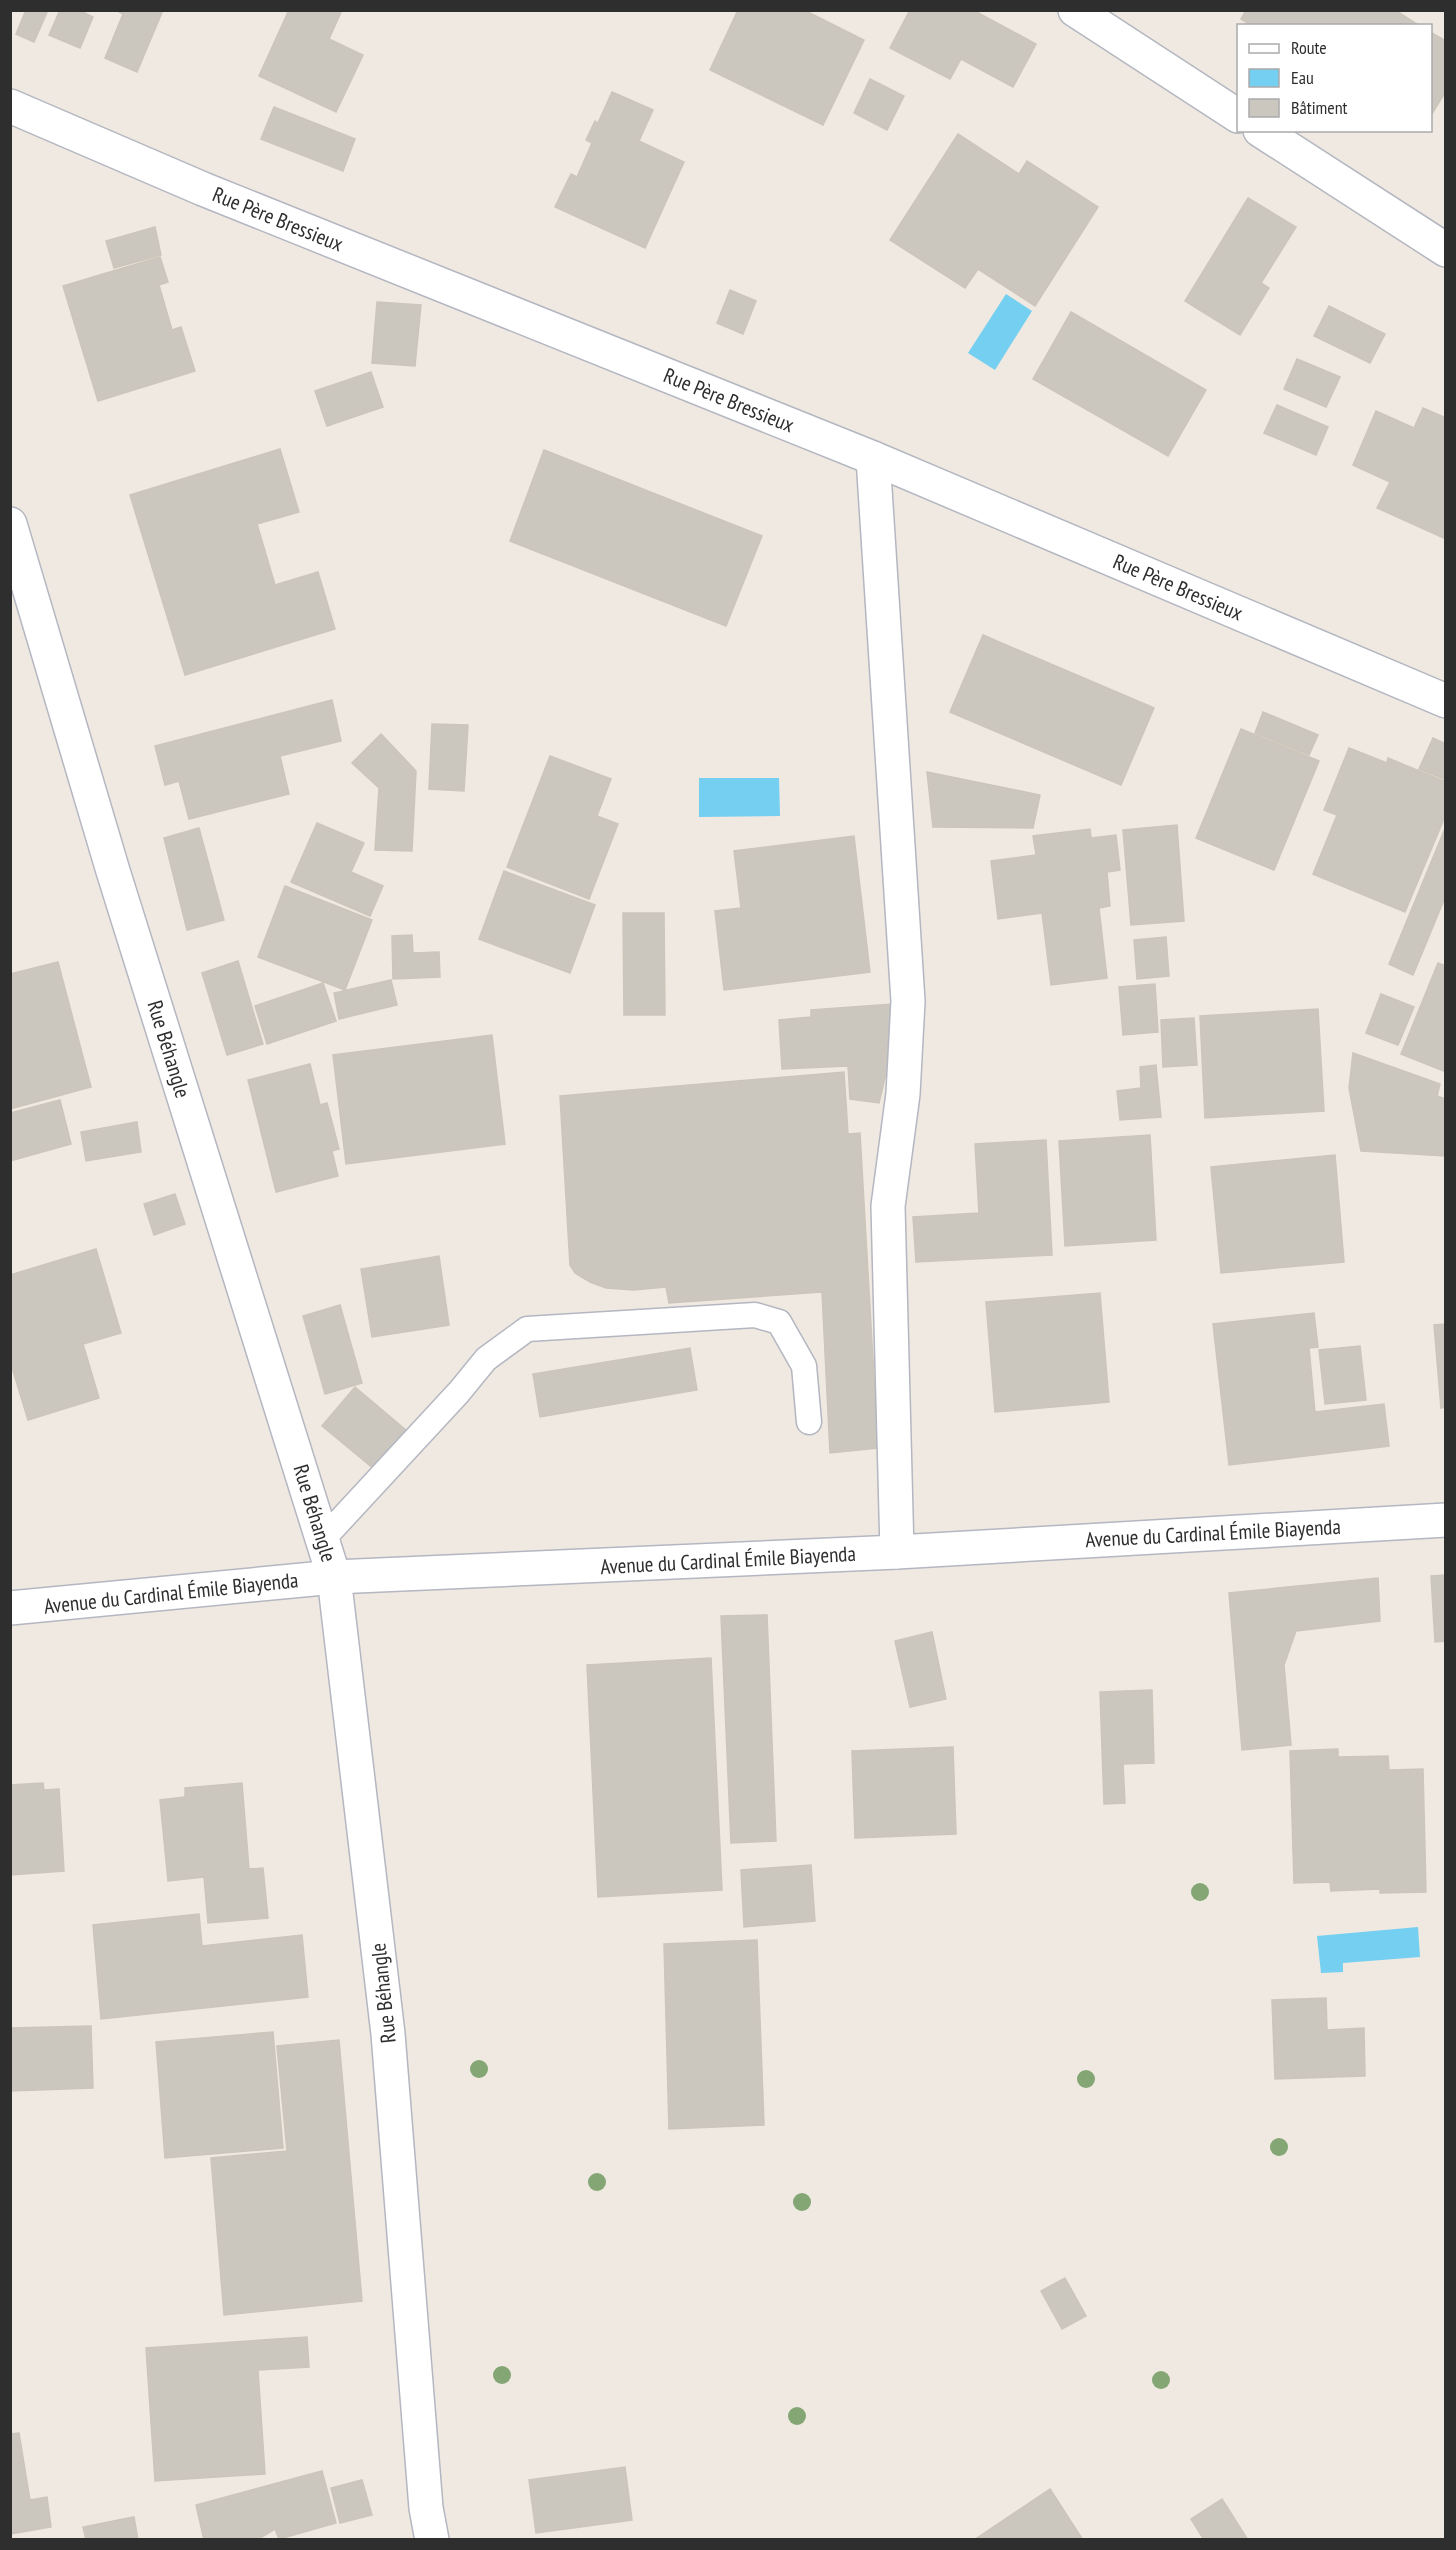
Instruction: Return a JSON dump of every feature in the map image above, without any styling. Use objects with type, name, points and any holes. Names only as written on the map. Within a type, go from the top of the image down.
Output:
[{"type":"street","points":[[1075,10],[1237,115]]},
{"type":"street","name":"Rue Père Bressieux","points":[[10,106],[214,193],[873,458],[1446,701]]},
{"type":"street","points":[[1263,132],[1446,250]]},
{"type":"street","points":[[873,458],[908,1000],[903,1094],[888,1206],[897,1552]]},
{"type":"street","name":"Rue Béhangle","points":[[10,525],[117,882],[334,1577],[388,2034],[425,2496],[432,2540]]},
{"type":"street","name":"Avenue du Cardinal Émile Biayenda","points":[[10,1608],[334,1577],[897,1552],[1446,1520]]},
{"type":"lane","points":[[323,1539],[459,1392],[486,1359],[527,1329],[755,1315],[779,1322],[804,1366],[809,1422]]},
{"type":"water","points":[[1006,294],[1032,311],[995,370],[968,353]]},
{"type":"water","points":[[699,778],[779,778],[780,816],[699,817]]},
{"type":"water","points":[[1418,1927],[1420,1957],[1343,1963],[1343,1972],[1321,1973],[1317,1936]]},
{"type":"building","points":[[26,10],[48,10],[34,42],[16,34]]},
{"type":"building","points":[[60,10],[79,10],[93,17],[80,48],[49,35]]},
{"type":"building","points":[[116,10],[163,10],[137,72],[105,58],[123,14]]},
{"type":"building","points":[[289,10],[342,10],[329,39],[363,55],[336,112],[259,76]]},
{"type":"building","points":[[738,10],[804,10],[864,40],[823,125],[710,70]]},
{"type":"building","points":[[910,10],[973,10],[1036,44],[1013,87],[961,59],[950,79],[890,48]]},
{"type":"building","points":[[1246,10],[1395,10],[1417,24],[1249,24],[1241,19]]},
{"type":"building","points":[[1432,33],[1446,41],[1446,91],[1432,114]]},
{"type":"building","points":[[870,79],[904,96],[887,130],[854,113]]},
{"type":"building","points":[[612,92],[653,110],[639,141],[684,162],[645,248],[555,207],[571,174],[577,177],[592,143],[586,140],[595,121],[598,123]]},
{"type":"building","points":[[274,107],[355,139],[343,171],[261,139]]},
{"type":"building","points":[[958,134],[1019,174],[1027,161],[1098,207],[1035,306],[978,269],[965,288],[890,240]]},
{"type":"building","points":[[1248,198],[1296,227],[1261,283],[1269,288],[1240,335],[1185,301]]},
{"type":"building","points":[[155,227],[161,255],[114,268],[106,241]]},
{"type":"building","points":[[160,257],[168,282],[159,285],[172,330],[181,327],[195,371],[98,401],[63,286]]},
{"type":"building","points":[[730,290],[756,301],[743,334],[717,323]]},
{"type":"building","points":[[377,302],[421,305],[415,366],[372,363]]},
{"type":"building","points":[[1329,306],[1385,334],[1370,363],[1314,336]]},
{"type":"building","points":[[1071,312],[1206,390],[1168,456],[1033,379]]},
{"type":"building","points":[[1297,359],[1340,377],[1326,407],[1284,389]]},
{"type":"building","points":[[371,372],[383,407],[327,426],[315,391]]},
{"type":"building","points":[[1277,405],[1328,427],[1316,455],[1264,433]]},
{"type":"building","points":[[1423,408],[1446,418],[1446,539],[1377,508],[1390,482],[1353,465],[1376,411],[1414,428]]},
{"type":"building","points":[[280,449],[299,512],[257,524],[275,585],[318,572],[335,629],[185,675],[130,495]]},
{"type":"building","points":[[544,450],[762,536],[726,626],[510,541]]},
{"type":"building","points":[[983,635],[1154,708],[1121,785],[950,712]]},
{"type":"building","points":[[332,700],[341,741],[280,756],[289,794],[189,819],[179,781],[165,785],[155,746]]},
{"type":"building","points":[[1263,712],[1318,735],[1309,755],[1255,733]]},
{"type":"building","points":[[432,724],[468,725],[464,791],[429,789]]},
{"type":"building","points":[[1241,729],[1319,761],[1274,870],[1196,838]]},
{"type":"building","points":[[381,734],[416,771],[412,851],[375,850],[379,788],[352,763]]},
{"type":"building","points":[[1433,738],[1446,744],[1446,780],[1419,769]]},
{"type":"building","points":[[1349,748],[1387,763],[1388,758],[1446,782],[1446,814],[1405,912],[1313,874],[1337,815],[1324,810]]},
{"type":"building","points":[[550,756],[611,779],[597,816],[618,824],[589,899],[507,867]]},
{"type":"building","points":[[927,772],[1040,795],[1033,828],[933,827]]},
{"type":"building","points":[[317,823],[364,843],[351,872],[383,886],[370,916],[291,882]]},
{"type":"building","points":[[1177,825],[1184,921],[1131,925],[1123,830]]},
{"type":"building","points":[[1446,826],[1446,895],[1413,975],[1389,964]]},
{"type":"building","points":[[199,828],[224,920],[187,930],[164,838]]},
{"type":"building","points":[[1090,829],[1091,838],[1116,835],[1120,870],[1107,872],[1110,906],[1099,908],[1107,978],[1051,985],[1042,913],[998,919],[991,861],[1036,855],[1033,836]]},
{"type":"building","points":[[854,836],[870,972],[724,990],[715,911],[741,908],[734,851]]},
{"type":"building","points":[[504,871],[595,905],[570,973],[479,939]]},
{"type":"building","points":[[285,886],[372,920],[345,990],[258,957]]},
{"type":"building","points":[[623,913],[664,913],[665,1015],[624,1015]]},
{"type":"building","points":[[412,935],[413,953],[439,952],[440,977],[393,979],[392,936]]},
{"type":"building","points":[[1166,937],[1169,976],[1137,979],[1134,940]]},
{"type":"building","points":[[238,961],[263,1044],[227,1055],[202,973]]},
{"type":"building","points":[[58,962],[91,1087],[10,1109],[10,974]]},
{"type":"building","points":[[1438,963],[1446,966],[1446,1072],[1401,1054]]},
{"type":"building","points":[[391,980],[397,1005],[339,1019],[334,993]]},
{"type":"building","points":[[323,983],[336,1021],[267,1044],[255,1006]]},
{"type":"building","points":[[1155,984],[1158,1032],[1123,1035],[1119,987]]},
{"type":"building","points":[[1381,994],[1414,1007],[1398,1045],[1366,1033]]},
{"type":"building","points":[[893,1004],[894,1040],[879,1103],[850,1099],[848,1066],[782,1069],[779,1020],[811,1017],[811,1010]]},
{"type":"building","points":[[1318,1009],[1324,1111],[1205,1118],[1200,1016]]},
{"type":"building","points":[[1194,1018],[1197,1065],[1163,1067],[1161,1020]]},
{"type":"building","points":[[492,1035],[505,1144],[346,1164],[333,1055]]},
{"type":"building","points":[[1353,1053],[1440,1084],[1437,1096],[1446,1099],[1446,1156],[1361,1151],[1349,1088]]},
{"type":"building","points":[[310,1064],[320,1105],[327,1103],[339,1149],[332,1151],[338,1176],[276,1192],[248,1080]]},
{"type":"building","points":[[1156,1065],[1161,1117],[1120,1120],[1117,1091],[1141,1088],[1140,1067]]},
{"type":"building","points":[[844,1072],[848,1134],[860,1133],[878,1448],[830,1453],[822,1292],[669,1303],[666,1287],[634,1290],[606,1288],[575,1273],[570,1265],[560,1096]]},
{"type":"building","points":[[60,1100],[71,1144],[10,1161],[10,1113]]},
{"type":"building","points":[[137,1122],[141,1152],[86,1161],[81,1132]]},
{"type":"building","points":[[1150,1135],[1156,1240],[1065,1246],[1059,1141]]},
{"type":"building","points":[[1046,1140],[1052,1255],[916,1262],[913,1217],[979,1213],[975,1144]]},
{"type":"building","points":[[1335,1155],[1344,1262],[1221,1273],[1211,1167]]},
{"type":"building","points":[[175,1194],[185,1224],[154,1235],[144,1204]]},
{"type":"building","points":[[96,1249],[121,1333],[83,1344],[99,1398],[28,1420],[10,1361],[10,1275]]},
{"type":"building","points":[[439,1256],[449,1325],[372,1337],[361,1269]]},
{"type":"building","points":[[1100,1293],[1109,1402],[995,1412],[986,1302]]},
{"type":"building","points":[[340,1305],[362,1383],[325,1394],[303,1316]]},
{"type":"building","points":[[1314,1313],[1318,1347],[1309,1348],[1315,1412],[1384,1404],[1389,1446],[1229,1465],[1213,1324]]},
{"type":"building","points":[[1446,1324],[1446,1407],[1441,1408],[1434,1325]]},
{"type":"building","points":[[1360,1346],[1366,1400],[1325,1404],[1319,1350]]},
{"type":"building","points":[[690,1348],[697,1390],[540,1417],[533,1374]]},
{"type":"building","points":[[355,1387],[406,1430],[374,1469],[322,1426]]},
{"type":"building","points":[[1446,1575],[1446,1641],[1435,1642],[1431,1576]]},
{"type":"building","points":[[1378,1578],[1380,1621],[1296,1631],[1284,1665],[1291,1745],[1242,1750],[1229,1593]]},
{"type":"building","points":[[767,1615],[776,1841],[731,1843],[721,1616]]},
{"type":"building","points":[[932,1632],[946,1699],[910,1707],[895,1641]]},
{"type":"building","points":[[711,1658],[722,1890],[598,1897],[587,1665]]},
{"type":"building","points":[[1152,1690],[1154,1763],[1123,1764],[1125,1803],[1104,1804],[1100,1692]]},
{"type":"building","points":[[953,1747],[956,1834],[855,1838],[852,1751]]},
{"type":"building","points":[[1338,1749],[1338,1757],[1388,1756],[1389,1770],[1423,1769],[1426,1892],[1380,1893],[1380,1889],[1331,1891],[1330,1882],[1294,1883],[1290,1751]]},
{"type":"building","points":[[43,1783],[44,1790],[59,1789],[64,1871],[10,1875],[10,1785]]},
{"type":"building","points":[[242,1783],[249,1869],[263,1868],[268,1918],[208,1923],[204,1877],[168,1881],[160,1800],[185,1797],[185,1788]]},
{"type":"building","points":[[811,1865],[815,1921],[744,1927],[741,1870]]},
{"type":"building","points":[[199,1914],[202,1946],[302,1935],[308,1997],[101,2019],[93,1925]]},
{"type":"building","points":[[757,1940],[764,2125],[669,2129],[664,1944]]},
{"type":"building","points":[[1326,1998],[1327,2030],[1364,2028],[1365,2076],[1275,2079],[1272,2000]]},
{"type":"building","points":[[91,2026],[93,2088],[10,2091],[10,2028]]},
{"type":"building","points":[[273,2032],[283,2148],[165,2158],[156,2042]]},
{"type":"building","points":[[339,2040],[362,2301],[224,2315],[211,2158],[287,2151],[277,2046]]},
{"type":"building","points":[[1065,2278],[1086,2316],[1062,2329],[1041,2291]]},
{"type":"building","points":[[307,2337],[309,2367],[258,2370],[265,2474],[155,2481],[146,2348]]},
{"type":"building","points":[[19,2433],[30,2500],[47,2497],[51,2527],[10,2534],[10,2434]]},
{"type":"building","points":[[625,2467],[632,2520],[536,2533],[529,2480]]},
{"type":"building","points":[[322,2471],[336,2523],[279,2539],[275,2529],[257,2540],[204,2540],[196,2505]]},
{"type":"building","points":[[362,2480],[372,2515],[340,2523],[331,2488]]},
{"type":"building","points":[[1050,2489],[1083,2540],[974,2540]]},
{"type":"building","points":[[1222,2499],[1248,2540],[1204,2540],[1191,2519]]},
{"type":"building","points":[[134,2517],[138,2540],[86,2540],[83,2527]]}]
